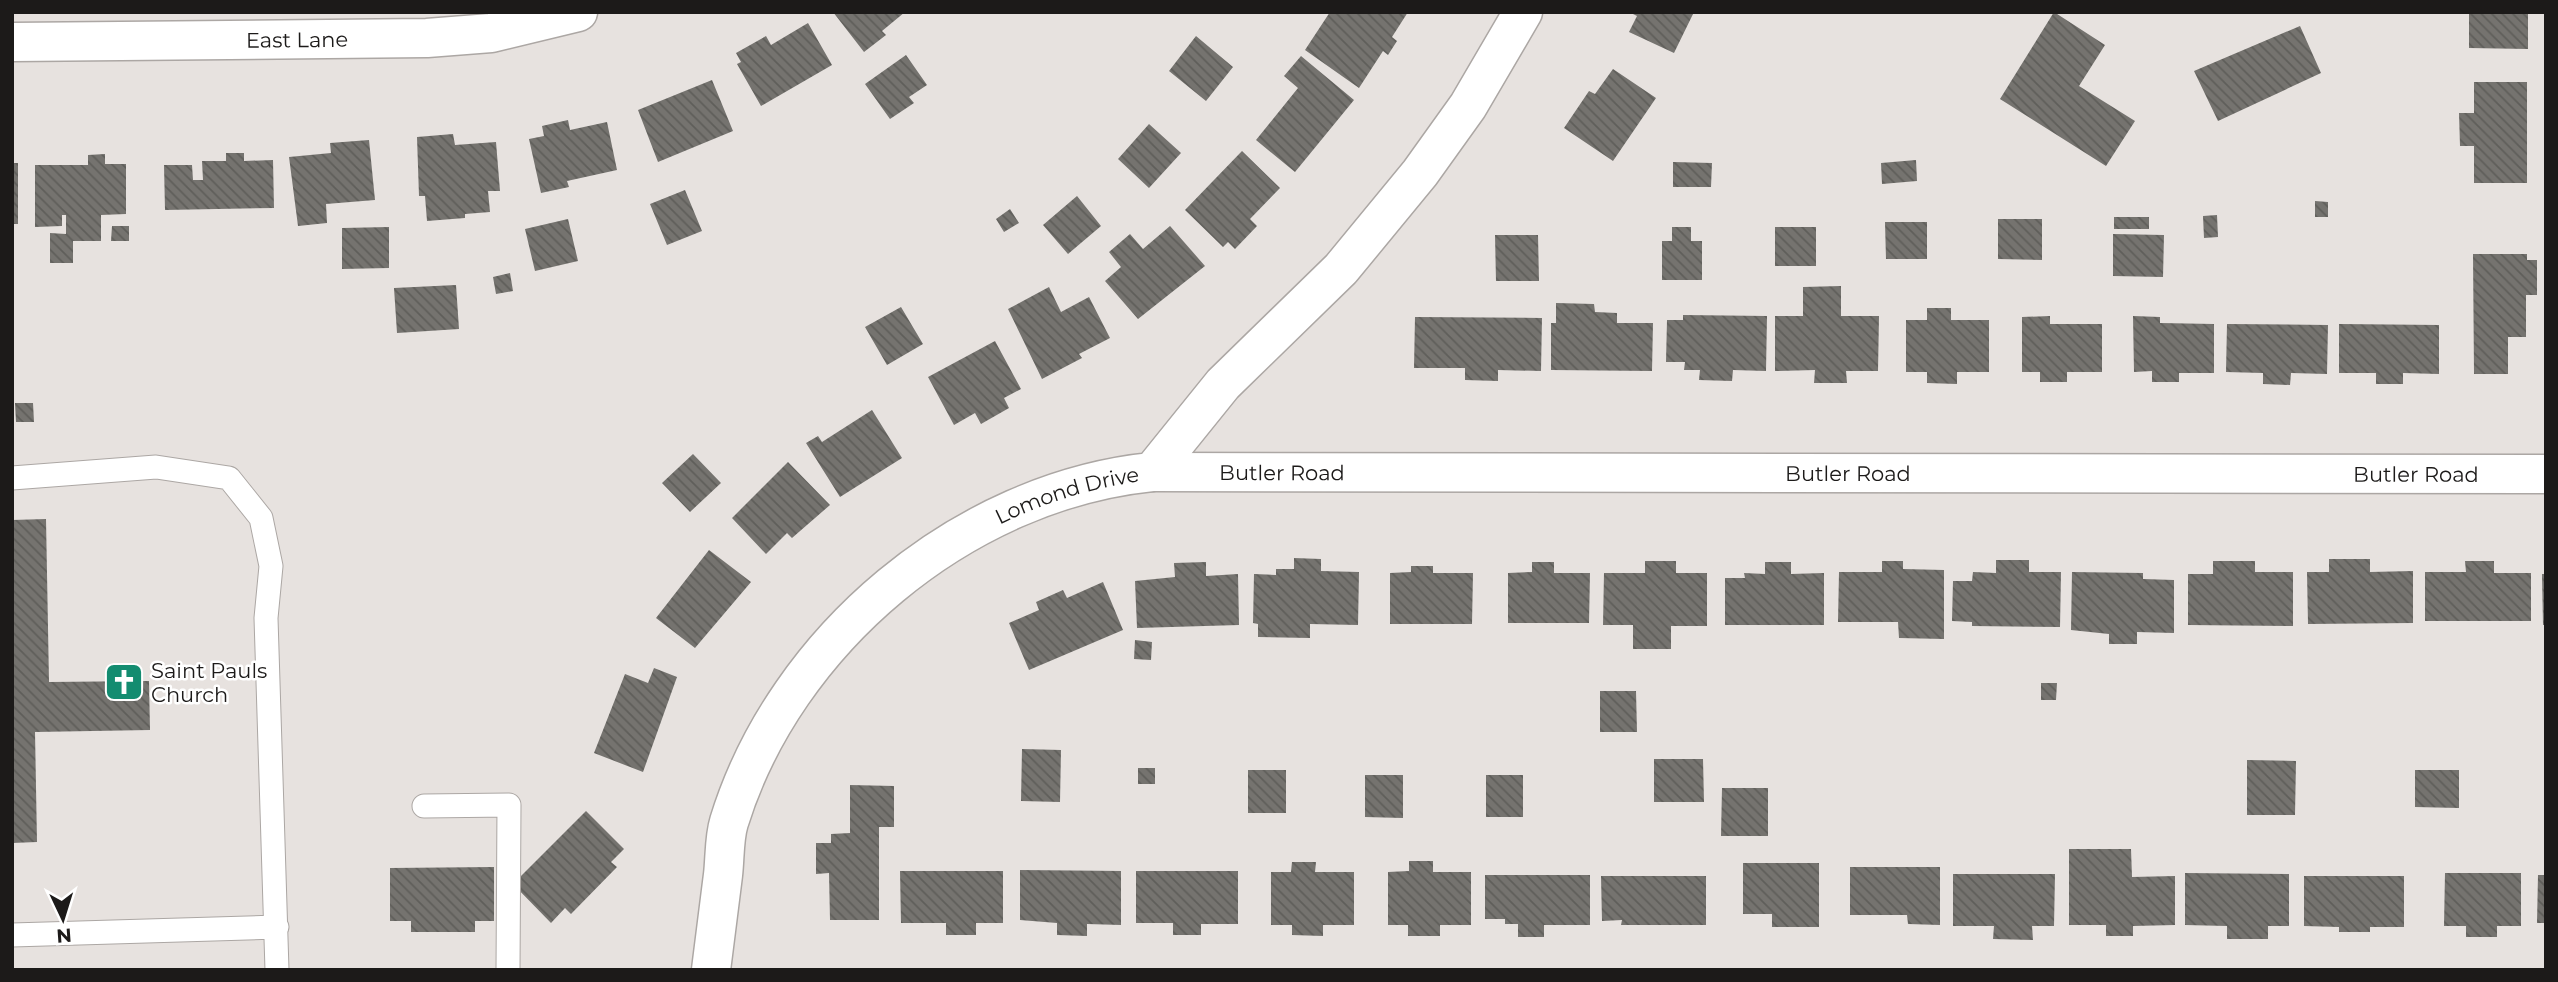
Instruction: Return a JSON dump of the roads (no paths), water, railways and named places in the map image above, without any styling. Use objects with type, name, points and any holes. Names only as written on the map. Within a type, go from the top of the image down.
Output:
[{"type":"street","name":"East Lane","points":[[12,41],[427,38],[491,33],[579,12]]},
{"type":"street","name":"Lomond Drive","points":[[711,970],[728,825],[747,774],[768,730],[794,688],[824,649],[901,578],[945,547],[1022,505],[1066,488],[1112,476],[1152,472],[1223,384],[1341,269],[1420,173],[1468,106],[1523,12]]},
{"type":"street","name":"Butler Road","points":[[1152,472],[2546,474]]},
{"type":"lane","points":[[12,478],[156,467],[229,478],[261,518],[271,566],[266,618],[277,970]]},
{"type":"lane","points":[[424,806],[509,806],[508,970]]},
{"type":"lane","points":[[12,934],[277,927]]},
{"type":"place","name":"Saint Pauls Church","points":[[124,682]]}]
